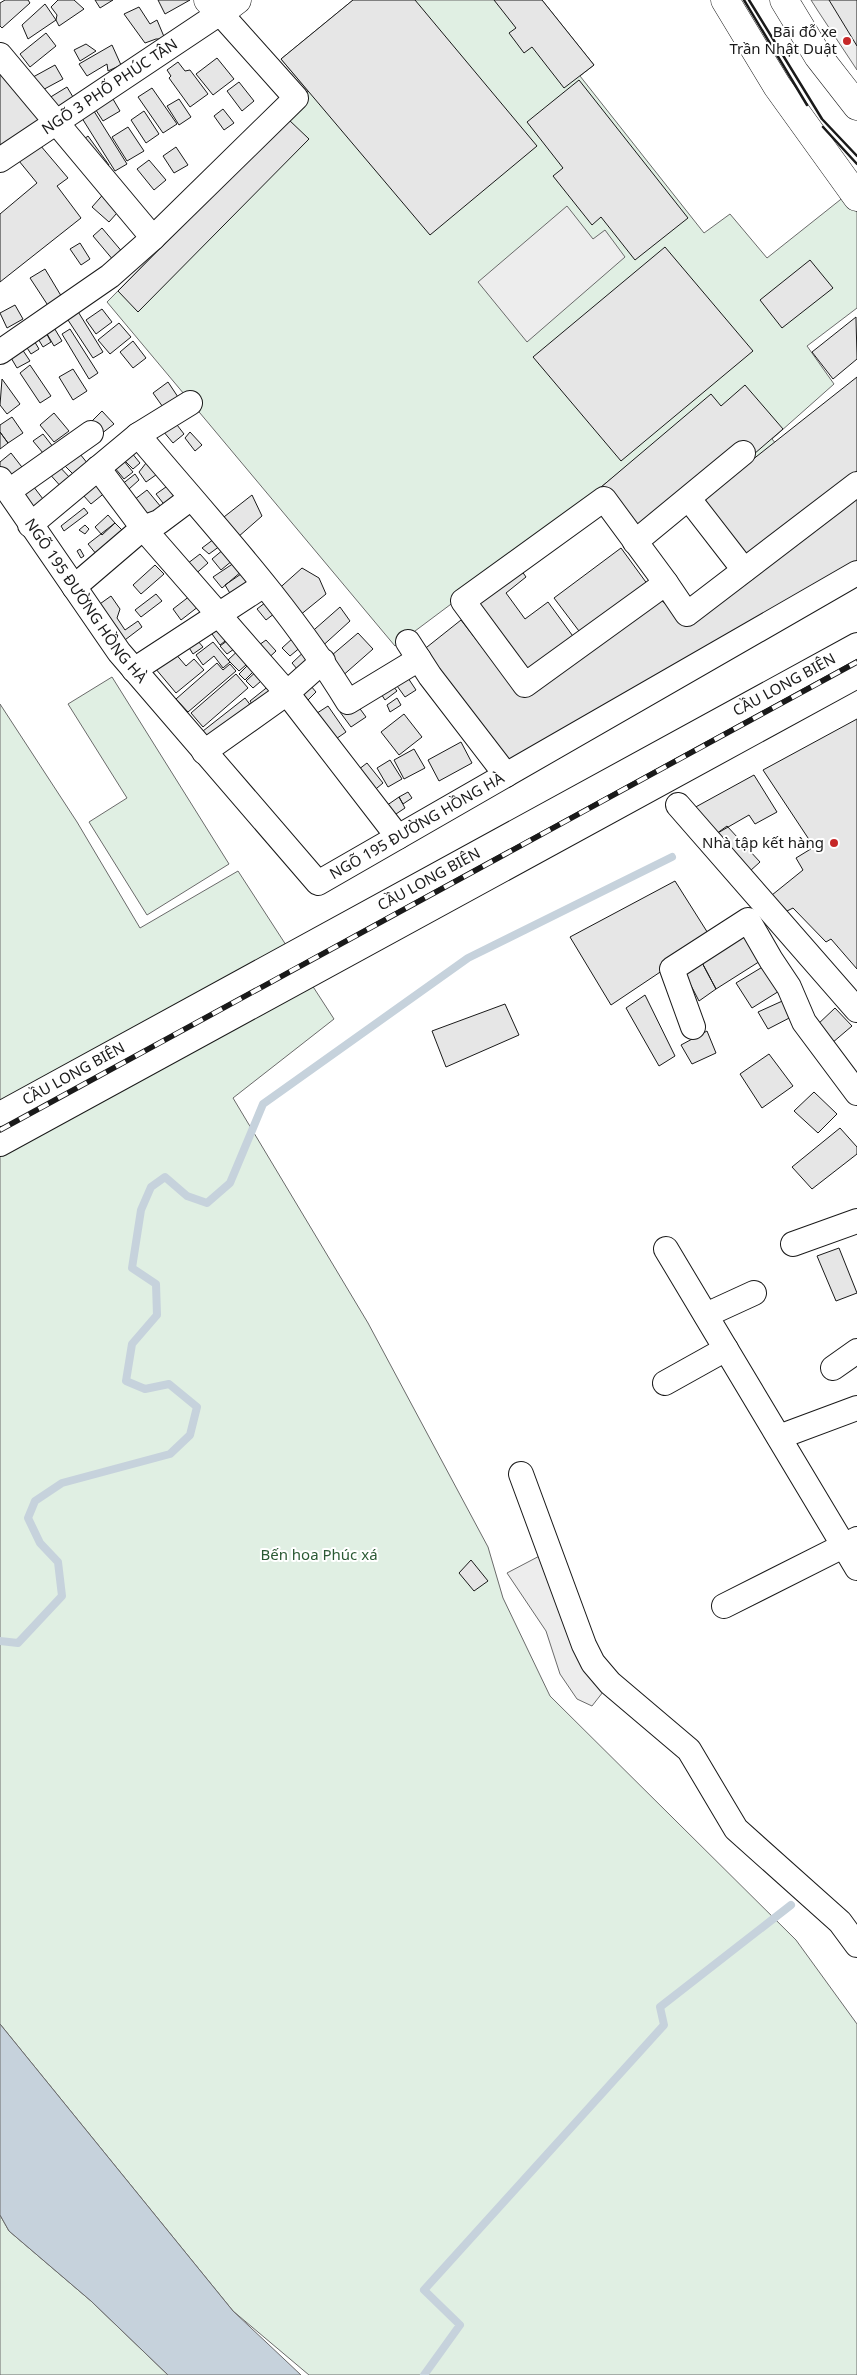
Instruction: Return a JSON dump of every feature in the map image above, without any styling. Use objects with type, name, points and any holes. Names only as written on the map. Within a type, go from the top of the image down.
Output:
[{"type":"street","points":[[725,0],[776,86],[857,197]]},
{"type":"street","points":[[784,0],[818,56],[857,106]]},
{"type":"street","points":[[0,352],[110,276],[153,238],[296,98],[222,4]]},
{"type":"street","name":"NGÕ 3 PHỐ PHÚC TÂN","points":[[0,160],[222,4]]},
{"type":"street","points":[[0,55],[153,238]]},
{"type":"street","points":[[30,524],[138,435],[190,403]]},
{"type":"street","points":[[4,485],[91,433]]},
{"type":"street","points":[[138,435],[264,585],[323,662],[348,702],[413,651],[506,775]]},
{"type":"street","points":[[636,542],[743,453]]},
{"type":"street","points":[[98,468],[143,528],[287,693],[398,837]]},
{"type":"street","points":[[666,583],[525,685],[463,601],[604,499],[666,583],[687,614],[857,484]]},
{"type":"street","name":"NGÕ 195 ĐƯỜNG HỒNG HÀ","points":[[4,485],[119,652],[318,883],[857,572]]},
{"type":"street","points":[[74,588],[143,528],[159,522],[191,498]]},
{"type":"street","points":[[689,499],[744,570]]},
{"type":"street","points":[[134,670],[264,585]]},
{"type":"street","name":"CẦU LONG BIÊN","points":[[0,1114],[857,645]]},
{"type":"street","points":[[204,752],[287,693],[323,662]]},
{"type":"street","name":"CẦU LONG BIÊN","points":[[0,1144],[857,676]]},
{"type":"street","points":[[678,805],[857,1010]]},
{"type":"street","points":[[693,1028],[672,969],[748,920],[771,960],[789,986],[804,1022],[857,1093]]},
{"type":"street","points":[[793,1244],[857,1221]]},
{"type":"street","points":[[666,1249],[779,1437],[850,1541],[857,1568]]},
{"type":"street","points":[[706,1315],[754,1293]]},
{"type":"street","points":[[665,1383],[726,1349]]},
{"type":"street","points":[[833,1368],[857,1351]]},
{"type":"street","points":[[779,1437],[857,1408]]},
{"type":"street","points":[[521,1474],[584,1645],[593,1663],[610,1684],[689,1750],[736,1829],[840,1922],[857,1945]]},
{"type":"street","points":[[724,1606],[850,1541]]},
{"type":"green space","points":[[353,0],[542,0],[594,65],[580,76],[704,233],[730,214],[767,258],[845,196],[857,212],[857,308],[807,346],[834,384],[772,439],[807,482],[788,498],[709,400],[514,557],[395,646],[107,302],[288,119],[308,91],[281,59]]},
{"type":"green space","points":[[112,677],[229,864],[147,915],[89,822],[127,798],[68,704]]},
{"type":"green space","name":"Bến hoa Phúc xá","points":[[0,704],[77,822],[140,928],[238,871],[334,1019],[233,1098],[368,1323],[488,1547],[503,1598],[550,1696],[796,1940],[857,2024],[857,2375],[309,2375],[233,2311],[0,2024]]},
{"type":"green space","points":[[0,2215],[9,2231],[91,2301],[168,2375],[0,2375]]},
{"type":"shaded area","name":"Bãi đỗ xe Trần Nhật Duật","points":[[811,0],[857,0],[857,70],[818,11]]},
{"type":"shaded area","points":[[567,206],[593,239],[605,230],[625,257],[527,342],[478,282]]},
{"type":"shaded area","points":[[549,1551],[610,1683],[592,1706],[577,1699],[560,1674],[546,1631],[507,1573]]},
{"type":"shaded area","points":[[0,2024],[233,2311],[301,2375],[168,2375],[91,2301],[9,2231],[0,2215]]},
{"type":"building","points":[[5,0],[28,0],[30,3],[2,28],[0,26],[0,3]]},
{"type":"building","points":[[58,0],[74,0],[84,9],[59,26],[56,20],[57,15],[51,7]]},
{"type":"building","points":[[95,0],[113,0],[100,8]]},
{"type":"building","points":[[158,0],[190,0],[165,14]]},
{"type":"building","points":[[353,0],[415,0],[537,146],[430,235],[281,59]]},
{"type":"building","points":[[494,0],[542,0],[594,65],[564,88],[532,47],[524,53],[509,33],[516,28]]},
{"type":"building","points":[[829,0],[857,0],[857,46]]},
{"type":"building","points":[[45,4],[56,20],[28,39],[22,25]]},
{"type":"building","points":[[139,7],[150,24],[157,20],[165,39],[156,39],[145,43],[124,14]]},
{"type":"building","points":[[46,33],[56,46],[30,67],[20,54]]},
{"type":"building","points":[[86,44],[96,51],[80,61],[74,50]]},
{"type":"building","points":[[112,45],[121,65],[108,71],[107,64],[87,76],[79,64]]},
{"type":"building","points":[[217,58],[234,79],[213,95],[196,74]]},
{"type":"building","points":[[178,62],[185,71],[190,70],[208,94],[190,107],[169,78],[171,76],[167,70]]},
{"type":"building","points":[[55,65],[63,79],[37,93],[24,82]]},
{"type":"building","points":[[0,73],[51,122],[0,155]]},
{"type":"building","points":[[579,80],[688,218],[635,260],[601,217],[592,225],[553,176],[563,168],[527,122]]},
{"type":"building","points":[[239,82],[254,101],[242,111],[227,91]]},
{"type":"building","points":[[67,87],[73,97],[59,106],[49,98]]},
{"type":"building","points":[[152,88],[177,124],[163,133],[138,97]]},
{"type":"building","points":[[110,94],[120,111],[103,121],[92,104]]},
{"type":"building","points":[[179,99],[191,117],[179,125],[167,106]]},
{"type":"building","points":[[92,108],[127,164],[115,171],[80,115]]},
{"type":"building","points":[[223,109],[234,123],[224,130],[214,116]]},
{"type":"building","points":[[144,111],[159,134],[146,143],[131,120]]},
{"type":"building","points":[[288,119],[309,139],[138,312],[118,291]]},
{"type":"building","points":[[128,127],[144,151],[127,161],[112,137]]},
{"type":"building","points":[[88,136],[109,165],[100,171],[79,143]]},
{"type":"building","points":[[40,145],[68,178],[57,186],[81,218],[0,282],[0,214],[37,183],[19,161]]},
{"type":"building","points":[[176,147],[188,165],[174,173],[163,156]]},
{"type":"building","points":[[149,160],[166,180],[154,190],[137,169]]},
{"type":"building","points":[[107,190],[124,205],[109,222],[92,207]]},
{"type":"building","points":[[102,228],[124,254],[114,261],[93,236]]},
{"type":"building","points":[[80,243],[90,259],[81,265],[70,249]]},
{"type":"building","points":[[665,247],[753,351],[621,461],[533,357]]},
{"type":"building","points":[[810,260],[833,288],[782,328],[760,300]]},
{"type":"building","points":[[45,269],[63,299],[49,307],[30,278]]},
{"type":"building","points":[[15,305],[23,319],[7,328],[0,313]]},
{"type":"building","points":[[102,309],[112,322],[96,334],[86,320]]},
{"type":"building","points":[[77,310],[103,352],[93,358],[66,317]]},
{"type":"building","points":[[856,317],[857,359],[833,379],[812,352]]},
{"type":"building","points":[[50,321],[62,341],[54,346],[43,327]]},
{"type":"building","points":[[119,323],[131,337],[110,354],[98,340]]},
{"type":"building","points":[[43,327],[51,342],[43,347],[34,332]]},
{"type":"building","points":[[70,329],[98,373],[89,379],[62,334]]},
{"type":"building","points":[[30,334],[39,349],[31,354],[22,340]]},
{"type":"building","points":[[133,341],[146,358],[133,368],[120,352]]},
{"type":"building","points":[[18,343],[30,361],[17,368],[7,351]]},
{"type":"building","points":[[30,365],[51,396],[40,403],[20,373]]},
{"type":"building","points":[[73,369],[87,391],[73,400],[59,377]]},
{"type":"building","points":[[857,377],[857,471],[747,554],[699,502]]},
{"type":"building","points":[[2,379],[20,404],[7,414],[0,405]]},
{"type":"building","points":[[168,382],[180,400],[165,410],[153,393]]},
{"type":"building","points":[[745,385],[783,429],[754,454],[637,531],[600,488],[711,394],[721,406]]},
{"type":"building","points":[[102,411],[114,424],[101,434],[90,423]]},
{"type":"building","points":[[54,413],[69,431],[54,442],[40,425]]},
{"type":"building","points":[[12,417],[23,433],[8,443],[0,432],[0,425]]},
{"type":"building","points":[[174,421],[184,434],[173,443],[158,425]]},
{"type":"building","points":[[0,432],[8,443],[0,449]]},
{"type":"building","points":[[190,432],[202,445],[195,451],[185,438]]},
{"type":"building","points":[[43,434],[57,452],[48,459],[33,441]]},
{"type":"building","points":[[76,449],[88,464],[75,476],[59,460]]},
{"type":"building","points":[[131,452],[140,463],[133,469],[123,459]]},
{"type":"building","points":[[11,453],[25,471],[9,483],[0,471],[0,462]]},
{"type":"building","points":[[119,455],[133,472],[124,479],[110,462]]},
{"type":"building","points":[[150,458],[160,472],[146,482],[139,472]]},
{"type":"building","points":[[56,463],[72,480],[63,489],[47,471]]},
{"type":"building","points":[[97,469],[112,487],[91,504],[76,487]]},
{"type":"building","points":[[135,474],[139,480],[129,489],[121,485]]},
{"type":"building","points":[[30,482],[43,499],[30,509],[17,491]]},
{"type":"building","points":[[173,482],[187,499],[170,512],[156,494]]},
{"type":"building","points":[[147,490],[161,507],[144,520],[130,503]]},
{"type":"building","points":[[857,493],[857,562],[510,765],[422,651],[461,620],[519,695],[661,600],[688,623]]},
{"type":"building","points":[[252,495],[262,516],[230,544],[215,524]]},
{"type":"building","points":[[84,508],[88,513],[64,531],[61,526]]},
{"type":"building","points":[[108,515],[115,523],[102,535],[95,527]]},
{"type":"building","points":[[115,523],[125,533],[97,555],[88,544]]},
{"type":"building","points":[[85,525],[89,529],[85,534],[79,530]]},
{"type":"building","points":[[214,539],[220,546],[209,554],[202,548]]},
{"type":"building","points":[[621,548],[648,585],[582,635],[554,598]]},
{"type":"building","points":[[80,549],[84,556],[81,558],[77,551]]},
{"type":"building","points":[[224,549],[233,560],[221,570],[212,559]]},
{"type":"building","points":[[200,554],[208,563],[192,577],[183,567]]},
{"type":"building","points":[[234,563],[242,571],[222,588],[213,577]]},
{"type":"building","points":[[155,565],[164,574],[141,594],[133,585]]},
{"type":"building","points":[[519,567],[526,577],[506,593],[525,619],[548,602],[575,639],[528,674],[473,601]]},
{"type":"building","points":[[302,568],[319,578],[326,594],[294,620],[274,593]]},
{"type":"building","points":[[241,574],[248,583],[231,595],[225,585]]},
{"type":"building","points":[[195,592],[203,603],[181,620],[173,609]]},
{"type":"building","points":[[156,594],[162,601],[141,617],[135,610]]},
{"type":"building","points":[[111,596],[120,609],[117,618],[125,630],[138,621],[142,627],[117,646],[90,611]]},
{"type":"building","points":[[270,599],[279,610],[266,620],[257,609]]},
{"type":"building","points":[[340,607],[350,621],[318,650],[307,636]]},
{"type":"building","points":[[207,627],[234,634],[220,645]]},
{"type":"building","points":[[358,633],[373,649],[340,678],[325,661]]},
{"type":"building","points":[[235,635],[241,644],[227,654],[220,646]]},
{"type":"building","points":[[293,638],[302,646],[290,656],[282,648]]},
{"type":"building","points":[[197,640],[203,647],[193,654],[188,646]]},
{"type":"building","points":[[266,640],[276,651],[263,663],[252,650]]},
{"type":"building","points":[[213,642],[230,662],[223,668],[214,656],[203,665],[196,655]]},
{"type":"building","points":[[243,646],[254,658],[239,671],[228,660]]},
{"type":"building","points":[[309,647],[303,676],[292,663]]},
{"type":"building","points":[[174,652],[186,666],[194,659],[204,670],[176,693],[155,668]]},
{"type":"building","points":[[254,659],[260,665],[245,680],[239,674]]},
{"type":"building","points":[[217,663],[223,670],[230,664],[236,671],[188,712],[176,699]]},
{"type":"building","points":[[261,667],[268,675],[253,688],[246,681]]},
{"type":"building","points":[[404,672],[416,690],[405,697],[392,679]]},
{"type":"building","points":[[236,674],[248,688],[203,727],[191,713]]},
{"type":"building","points":[[305,679],[316,692],[302,706]]},
{"type":"building","points":[[275,681],[281,689],[256,710],[250,701]]},
{"type":"building","points":[[389,681],[397,691],[385,700],[378,689]]},
{"type":"building","points":[[245,698],[255,711],[214,744],[203,731]]},
{"type":"building","points":[[397,698],[401,705],[390,712],[387,705]]},
{"type":"building","points":[[355,702],[366,717],[351,727],[340,712]]},
{"type":"building","points":[[328,706],[346,732],[330,743],[311,717]]},
{"type":"building","points":[[404,714],[422,737],[399,755],[381,732]]},
{"type":"building","name":"Nhà tập kết hàng","points":[[857,719],[857,969],[831,939],[826,942],[793,908],[787,911],[772,895],[803,870],[796,858],[814,847],[763,770]]},
{"type":"building","points":[[461,742],[472,763],[439,781],[428,760]]},
{"type":"building","points":[[414,749],[425,768],[404,779],[394,760]]},
{"type":"building","points":[[390,760],[402,779],[388,787],[377,768]]},
{"type":"building","points":[[367,763],[383,783],[371,793],[354,773]]},
{"type":"building","points":[[754,775],[777,812],[755,824],[749,815],[716,834],[692,809]]},
{"type":"building","points":[[408,792],[412,798],[403,804],[399,797]]},
{"type":"building","points":[[399,797],[405,808],[390,818],[383,808]]},
{"type":"building","points":[[727,826],[760,862],[750,871],[716,834]]},
{"type":"building","points":[[675,881],[711,938],[611,1005],[570,937]]},
{"type":"building","points":[[746,926],[765,958],[716,989],[699,957]]},
{"type":"building","points":[[699,957],[716,989],[699,1001],[682,968]]},
{"type":"building","points":[[769,963],[784,988],[752,1008],[736,983]]},
{"type":"building","points":[[645,995],[675,1056],[659,1066],[626,1008]]},
{"type":"building","points":[[789,998],[797,1014],[768,1029],[758,1012]]},
{"type":"building","points":[[505,1004],[519,1035],[446,1067],[432,1031]]},
{"type":"building","points":[[835,1008],[852,1026],[832,1043],[816,1026]]},
{"type":"building","points":[[707,1031],[716,1053],[692,1064],[681,1045]]},
{"type":"building","points":[[769,1054],[793,1086],[762,1108],[740,1074]]},
{"type":"building","points":[[814,1092],[837,1114],[818,1133],[794,1111]]},
{"type":"building","points":[[840,1128],[857,1147],[857,1154],[812,1189],[792,1167]]},
{"type":"building","points":[[839,1248],[857,1293],[836,1301],[817,1256]]},
{"type":"building","points":[[471,1560],[488,1581],[474,1591],[459,1573]]},
{"type":"waterway","points":[[0,1641],[18,1643],[62,1596],[58,1562],[40,1543],[28,1518],[35,1501],[62,1483],[170,1454],[190,1435],[197,1407],[169,1384],[145,1389],[126,1381],[132,1344],[157,1315],[156,1284],[132,1268],[141,1210],[151,1187],[165,1177],[187,1196],[207,1203],[230,1183],[263,1104],[468,958],[672,857]]},
{"type":"waterway","points":[[424,2375],[460,2325],[424,2290],[664,2025],[660,2007],[791,1905]]},
{"type":"railway","points":[[0,1130],[857,662]]},
{"type":"wall","points":[[744,0],[807,105]]},
{"type":"wall","points":[[749,0],[822,119],[857,156]]},
{"type":"wall","points":[[823,127],[857,164]]},
{"type":"place","name":"Bãi đỗ xe Trần Nhật Duật","points":[[847,41]]},
{"type":"place","name":"Nhà tập kết hàng","points":[[834,843]]}]
